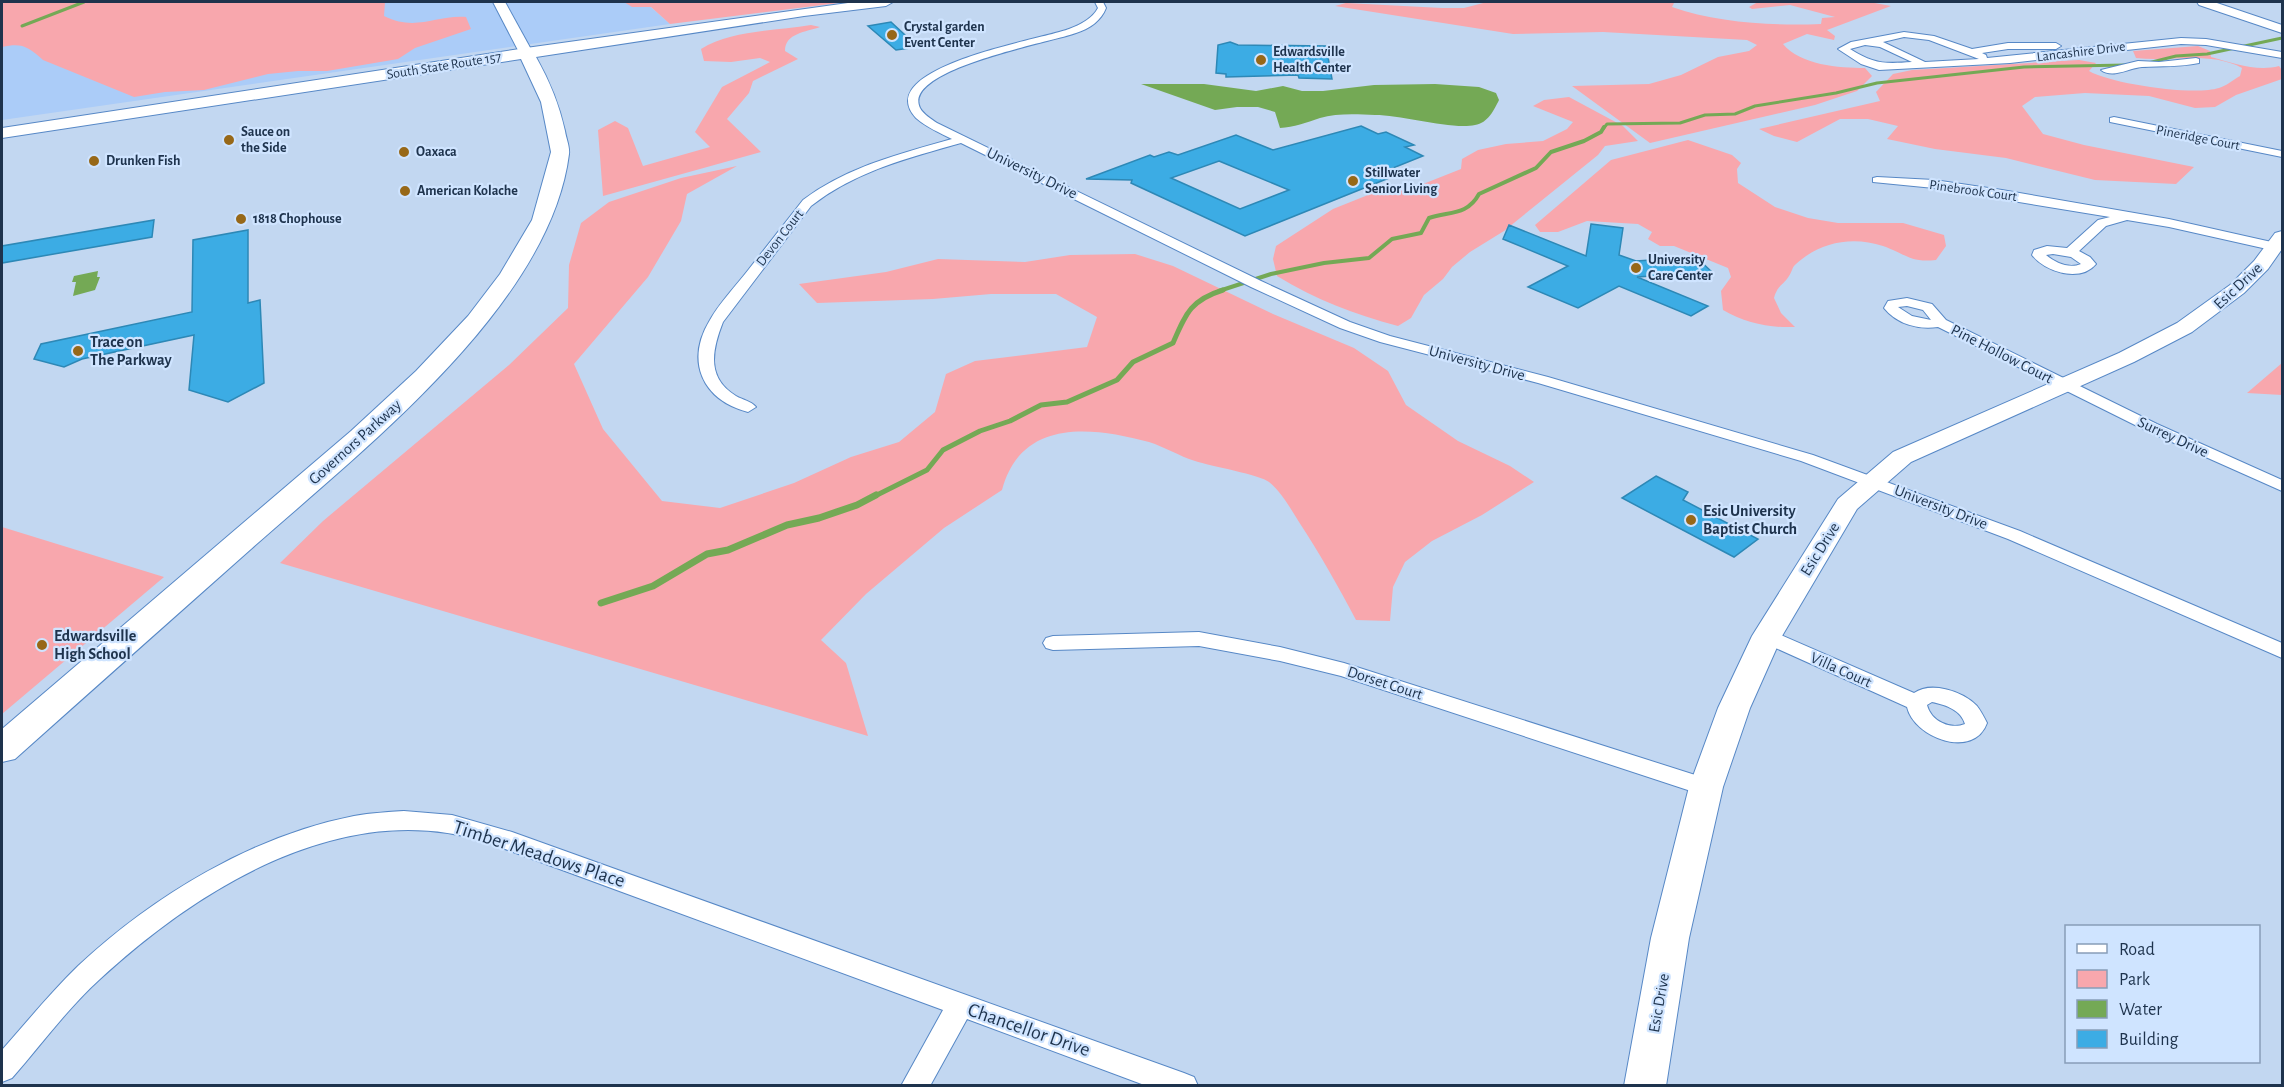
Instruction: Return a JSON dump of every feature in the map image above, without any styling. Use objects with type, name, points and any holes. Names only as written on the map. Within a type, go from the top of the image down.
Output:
[{"type":"main road","name":"South State Route 157","points":[[2,134],[526,53],[886,2]]},
{"type":"main road","name":"Governors Parkway","points":[[2,749],[361,437],[425,376],[476,321],[510,276],[542,220],[560,152],[549,101],[526,53]]},
{"type":"street","points":[[499,2],[526,53]]},
{"type":"street","name":"University Drive","points":[[1099,2],[1102,8],[1098,17],[1089,24],[1047,39],[950,66],[922,82],[914,91],[912,99],[914,109],[926,121],[1276,294],[1345,325],[1385,339],[1543,380],[1698,424],[1872,480],[2102,572],[2283,651]]},
{"type":"street","points":[[2203,2],[2283,29]]},
{"type":"street","points":[[1876,41],[1893,34],[1938,39],[1994,61]]},
{"type":"street","points":[[1876,41],[1922,64]]},
{"type":"street","name":"Lancashire Drive","points":[[1876,41],[1858,42],[1843,49],[1864,62],[1879,67],[1994,61],[2192,41],[2283,55]]},
{"type":"street","points":[[1972,52],[2008,46],[2037,45],[2099,50],[2138,64],[2159,65],[2196,61]]},
{"type":"street","points":[[2106,70],[2126,69],[2138,64]]},
{"type":"street","name":"Pineridge Court","points":[[2114,120],[2283,154]]},
{"type":"street","name":"Devon Court","points":[[748,407],[727,398],[712,383],[705,363],[707,342],[716,321],[807,203],[846,177],[962,139]]},
{"type":"street","name":"Pinebrook Court","points":[[1877,180],[1970,189],[2169,223],[2276,250]]},
{"type":"street","name":"Pinebrook Court","points":[[2068,207],[2088,218],[2096,227]]},
{"type":"street","name":"Pinebrook Court","points":[[2070,252],[2102,223],[2126,217]]},
{"type":"street","name":"Esic Drive","points":[[1645,1086],[1670,938],[1706,787],[1734,708],[1767,636],[1847,506],[1872,480],[1902,457],[2132,356],[2193,322],[2240,288],[2276,250]]},
{"type":"street","name":"Pine Hollow Court","points":[[1940,323],[2064,385]]},
{"type":"street","name":"Surrey Drive","points":[[2064,385],[2283,486]]},
{"type":"street","name":"Villa Court","points":[[1767,636],[1916,704]]},
{"type":"street","name":"Dorset Court","points":[[1053,643],[1199,639],[1280,654],[1344,670],[1706,787]]},
{"type":"street","name":"Timber Meadows Place","points":[[2,1069],[88,974],[164,911],[192,892],[262,855],[312,836],[361,825],[398,821],[453,824],[535,850],[960,1005]]},
{"type":"street","name":"Chancellor Drive","points":[[915,1086],[960,1005],[1184,1086]]},
{"type":"shaded area","points":[[2,2],[645,2],[670,24],[2,120]]},
{"type":"green space","points":[[2,2],[385,2],[384,16],[395,21],[416,23],[466,17],[471,29],[415,48],[398,59],[327,71],[268,74],[204,90],[165,92],[134,97],[43,60],[24,47],[15,45],[2,47]]},
{"type":"green space","points":[[624,2],[847,2],[670,24],[651,7],[632,7]]},
{"type":"green space","points":[[1487,2],[1684,2],[1674,3],[1672,7],[1727,20],[1784,24],[1821,24],[1822,18],[1835,17],[1790,5],[1752,9],[1749,7],[1758,2],[1869,2],[1891,6],[1827,30],[1835,36],[1834,40],[1807,34],[1783,44],[1799,57],[1810,61],[1832,66],[1865,68],[1872,76],[1857,91],[1815,105],[1650,143],[1572,86],[1649,84],[1681,75],[1718,57],[1749,51],[1757,45],[1747,40],[1603,32],[1513,34],[1335,6],[1346,3],[1464,8]]},
{"type":"green space","points":[[811,25],[820,27],[797,34],[786,45],[785,51],[798,59],[753,81],[749,93],[727,119],[761,152],[603,196],[598,130],[615,121],[628,128],[643,166],[710,147],[695,132],[722,87],[770,62],[760,58],[731,62],[704,61],[701,49],[726,38]]},
{"type":"green space","points":[[2198,46],[2210,51],[2211,57],[2236,64],[2262,68],[2279,66],[2282,70],[2282,79],[2236,95],[2215,107],[2195,108],[2149,96],[2085,93],[2035,97],[2022,106],[2043,134],[2084,145],[2194,167],[2176,184],[2095,180],[2006,158],[1935,149],[1887,139],[1898,126],[1868,119],[1840,119],[1797,142],[1759,129],[1880,101],[1876,92],[1893,74],[1912,70],[2079,60],[2096,63],[2089,71],[2100,76],[2133,84],[2191,91],[2219,88],[2240,76],[2242,68],[2230,63],[2203,58],[2136,58],[2133,51]]},
{"type":"green space","points":[[1569,97],[1623,126],[1638,141],[1605,146],[1598,155],[1504,231],[1470,252],[1452,267],[1443,279],[1424,295],[1411,318],[1398,326],[1336,306],[1277,276],[1273,259],[1276,246],[1333,209],[1373,193],[1408,190],[1461,169],[1462,159],[1478,150],[1506,144],[1543,141],[1567,129],[1573,122],[1533,106],[1544,100]]},
{"type":"green space","points":[[1688,140],[1732,155],[1741,163],[1737,169],[1738,183],[1775,207],[1808,218],[1838,223],[1903,223],[1944,235],[1946,246],[1936,260],[1927,261],[1914,259],[1871,243],[1837,243],[1815,250],[1795,265],[1774,298],[1781,313],[1795,327],[1785,327],[1749,321],[1723,310],[1721,291],[1731,277],[1728,268],[1674,246],[1660,246],[1648,239],[1652,232],[1638,224],[1587,221],[1558,232],[1540,232],[1535,225],[1611,160]]},
{"type":"green space","points":[[737,166],[687,194],[681,221],[648,277],[574,364],[603,429],[662,501],[720,508],[794,483],[851,457],[899,442],[935,412],[946,374],[975,361],[1087,347],[1097,317],[1056,294],[991,294],[933,299],[817,303],[799,284],[886,272],[938,259],[1025,262],[1070,255],[1135,254],[1173,266],[1273,314],[1354,348],[1388,371],[1406,405],[1458,441],[1510,466],[1534,482],[1482,515],[1432,541],[1405,562],[1393,587],[1390,621],[1356,620],[1329,570],[1286,501],[1264,479],[1195,461],[1155,444],[1127,437],[1082,431],[1060,433],[1041,439],[1025,450],[1011,467],[1002,490],[944,528],[866,594],[821,640],[846,663],[868,736],[280,563],[323,521],[509,365],[568,308],[569,265],[581,223],[609,202],[681,178]]},
{"type":"green space","points":[[2282,363],[2282,395],[2247,393]]},
{"type":"green space","name":"Edwardsville High School","points":[[2,527],[164,577],[2,714]]},
{"type":"water","points":[[1141,84],[1204,84],[1256,91],[1283,86],[1302,91],[1323,91],[1374,85],[1435,84],[1479,87],[1496,93],[1499,100],[1487,119],[1475,125],[1453,126],[1386,116],[1347,114],[1326,116],[1300,125],[1280,128],[1275,112],[1258,107],[1215,110]]},
{"type":"water","points":[[98,271],[97,277],[100,277],[95,290],[73,296],[76,282],[72,282],[74,276]]},
{"type":"building","name":"Crystal garden Event Center","points":[[891,22],[918,47],[896,50],[868,26]]},
{"type":"building","name":"Edwardsville Health Center","points":[[1230,42],[1238,45],[1326,46],[1332,79],[1299,78],[1298,75],[1226,77],[1226,74],[1216,73],[1218,45]]},
{"type":"building","name":"Stillwater Senior Living","points":[[1361,126],[1378,134],[1386,132],[1414,145],[1405,147],[1423,156],[1383,172],[1394,176],[1245,236],[1131,183],[1132,180],[1086,179],[1150,155],[1154,157],[1169,152],[1178,155],[1236,135],[1273,150]],"holes":[[[1219,161],[1289,190],[1240,209],[1171,178]]]},
{"type":"building","points":[[154,220],[152,237],[2,263],[2,246]]},
{"type":"building","name":"University Care Center","points":[[1591,224],[1623,228],[1619,255],[1636,261],[1696,257],[1712,272],[1637,277],[1708,306],[1691,316],[1619,286],[1578,308],[1528,287],[1568,266],[1503,239],[1509,225],[1586,256]]},
{"type":"building","name":"Trace on The Parkway","points":[[248,230],[248,303],[260,300],[264,383],[228,402],[189,390],[194,335],[82,359],[64,367],[34,359],[41,344],[192,312],[193,240]]},
{"type":"building","name":"Esic University Baptist Church","points":[[1656,476],[1688,492],[1683,500],[1758,539],[1734,557],[1622,498]]},
{"type":"waterway","points":[[22,26],[84,2]]},
{"type":"waterway","points":[[2148,63],[2176,56],[2207,54],[2282,38]]},
{"type":"waterway","points":[[1603,129],[1607,124],[1680,123],[1705,115],[1735,114],[1755,106],[1836,93],[1877,83],[2024,67],[2126,65]]},
{"type":"waterway","points":[[1219,291],[1271,274],[1324,263],[1369,258],[1392,239],[1421,233],[1429,218],[1457,212],[1469,206],[1479,194],[1536,168],[1551,152],[1584,141],[1601,132],[1604,127]]},
{"type":"waterway","points":[[873,497],[927,470],[943,450],[980,431],[1010,421],[1041,405],[1067,402],[1117,380],[1133,362],[1173,343],[1191,309],[1204,298],[1223,290]]},
{"type":"waterway","points":[[601,603],[653,586],[707,554],[728,550],[787,525],[819,518],[857,505],[876,495]]},
{"type":"place","name":"Crystal garden Event Center","points":[[892,35]]},
{"type":"place","name":"Edwardsville Health Center","points":[[1261,60]]},
{"type":"place","name":"Sauce on the Side","points":[[229,140]]},
{"type":"place","name":"Oaxaca","points":[[404,152]]},
{"type":"place","name":"Drunken Fish","points":[[94,161]]},
{"type":"place","name":"Stillwater Senior Living","points":[[1353,181]]},
{"type":"place","name":"American Kolache","points":[[405,191]]},
{"type":"place","name":"1818 Chophouse","points":[[241,219]]},
{"type":"place","name":"University Care Center","points":[[1636,268]]},
{"type":"place","name":"Trace on The Parkway","points":[[78,351]]},
{"type":"place","name":"Esic University Baptist Church","points":[[1691,520]]},
{"type":"place","name":"Edwardsville High School","points":[[42,645]]}]
